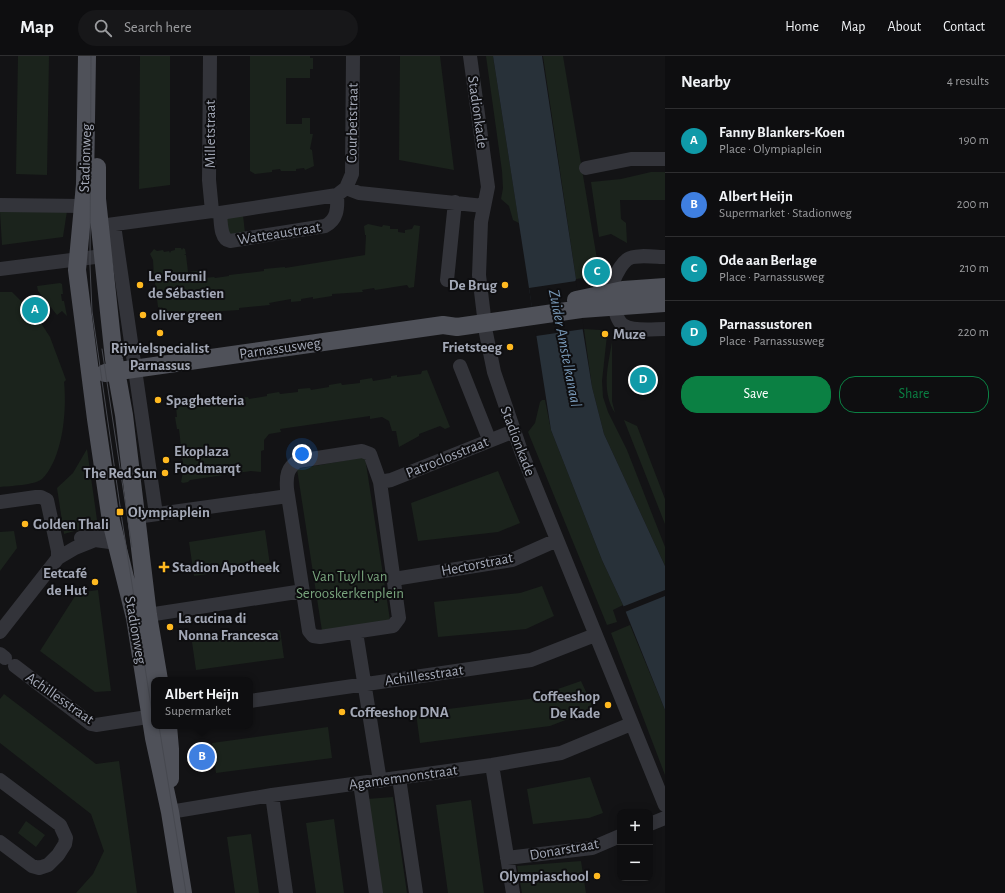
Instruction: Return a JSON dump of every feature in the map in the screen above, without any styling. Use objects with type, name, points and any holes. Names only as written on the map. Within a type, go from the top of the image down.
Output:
[{"type":"main road","name":"Stadionweg","points":[[76,259],[83,206],[87,129],[87,56]]},
{"type":"main road","name":"Stadionweg","points":[[98,56],[97,199],[107,226],[103,256]]},
{"type":"main road","points":[[103,256],[136,517]]},
{"type":"main road","points":[[76,259],[111,522],[116,543]]},
{"type":"main road","name":"Parnassusweg","points":[[614,300],[623,290],[665,287]]},
{"type":"main road","name":"Parnassusweg","points":[[117,371],[443,325],[456,318],[485,319],[614,300],[665,303]]},
{"type":"main road","points":[[91,375],[117,371]]},
{"type":"main road","name":"Stadionweg","points":[[136,517],[158,677]]},
{"type":"main road","name":"Stadionweg","points":[[116,543],[135,618],[151,711]]},
{"type":"main road","name":"Stadionweg","points":[[154,729],[170,812],[180,874],[181,893]]},
{"type":"main road","name":"Stadionweg","points":[[168,729],[170,749],[170,812]]},
{"type":"street","name":"Milletstraat","points":[[210,56],[209,180],[216,212]]},
{"type":"street","name":"Courbetstraat","points":[[342,192],[352,174],[353,56]]},
{"type":"street","name":"Stadionkade","points":[[470,56],[488,187],[482,222],[479,275],[494,372],[514,430],[557,540],[665,805]]},
{"type":"street","points":[[586,168],[631,159],[665,159]]},
{"type":"street","name":"Watteaustraat","points":[[107,226],[216,212],[342,192],[484,206]]},
{"type":"street","name":"Watteaustraat","points":[[216,212],[223,236],[226,240],[230,241],[325,226],[331,223],[336,215],[342,192]]},
{"type":"street","points":[[448,280],[455,202]]},
{"type":"street","points":[[0,205],[83,206]]},
{"type":"street","points":[[107,226],[135,369],[156,514]]},
{"type":"street","points":[[0,270],[103,256]]},
{"type":"street","points":[[665,257],[634,257],[628,259],[618,271],[614,300],[623,325],[639,329],[665,329]]},
{"type":"street","name":"Stadionkade","points":[[460,366],[489,440]]},
{"type":"street","name":"Patroclosstraat","points":[[380,482],[391,480],[514,430]]},
{"type":"street","points":[[366,451],[370,454],[380,482],[399,618],[393,626],[320,637],[313,636],[309,631],[288,496],[286,479],[288,470],[292,464],[298,461],[366,451]]},
{"type":"street","points":[[136,517],[288,496]]},
{"type":"street","points":[[0,502],[36,497],[41,497],[47,500],[58,555]]},
{"type":"street","points":[[0,632],[58,555],[72,541],[93,534],[111,522]]},
{"type":"street","points":[[58,555],[95,540],[116,543]]},
{"type":"street","name":"Hectorstraat","points":[[394,579],[512,560],[557,540]]},
{"type":"street","points":[[148,615],[303,591]]},
{"type":"street","points":[[356,632],[363,684],[380,781]]},
{"type":"street","name":"Achillesstraat","points":[[253,701],[531,660],[595,635]]},
{"type":"street","name":"Achillesstraat","points":[[7,660],[91,724],[96,725],[151,717]]},
{"type":"street","name":"Agamemnonstraat","points":[[170,812],[561,754],[631,724]]},
{"type":"street","points":[[492,765],[513,893]]},
{"type":"street","points":[[399,778],[416,893]]},
{"type":"street","points":[[0,780],[60,825],[66,838],[65,844],[58,855],[48,865],[39,868],[32,866],[0,842]]},
{"type":"street","points":[[360,783],[376,893]]},
{"type":"street","points":[[272,796],[286,893]]},
{"type":"street","points":[[653,823],[665,818]]},
{"type":"street","name":"Donarstraat","points":[[507,858],[592,848],[617,837]]},
{"type":"green space","points":[[18,56],[49,56],[47,175],[16,174]]},
{"type":"green space","points":[[140,56],[170,56],[170,185],[139,189]]},
{"type":"green space","points":[[250,56],[310,56],[310,58],[313,58],[313,69],[310,69],[310,78],[286,78],[286,124],[302,124],[302,118],[310,118],[310,134],[313,134],[310,149],[312,150],[314,166],[305,170],[304,168],[296,169],[296,171],[281,171],[280,169],[272,170],[272,172],[255,174],[250,171]]},
{"type":"green space","points":[[400,56],[440,56],[454,170],[399,160]]},
{"type":"green space","points":[[486,56],[493,56],[519,223],[513,220],[509,206],[501,199],[503,188],[502,171]]},
{"type":"green space","points":[[543,56],[563,56],[598,265],[597,269],[590,277],[576,279]]},
{"type":"green space","points":[[651,172],[665,172],[665,200],[620,200],[621,219],[626,223],[627,243],[611,234],[599,237],[591,182],[621,179]]},
{"type":"green space","points":[[67,211],[63,237],[2,245],[0,212]]},
{"type":"green space","points":[[243,215],[245,233],[229,236],[226,218]]},
{"type":"green space","points":[[368,224],[382,227],[383,225],[390,226],[390,229],[398,229],[398,232],[405,233],[405,230],[412,229],[414,225],[420,226],[414,287],[409,288],[407,285],[375,290],[374,288],[362,290],[363,292],[332,294],[332,296],[301,299],[301,301],[291,302],[291,299],[269,303],[270,305],[239,308],[239,310],[208,312],[208,314],[190,318],[184,316],[182,318],[162,321],[160,318],[158,309],[160,308],[158,307],[157,299],[159,299],[154,280],[156,280],[154,278],[153,260],[150,254],[154,249],[157,251],[163,250],[164,252],[169,251],[170,253],[171,251],[175,250],[175,248],[181,248],[182,250],[183,248],[185,249],[186,254],[184,255],[186,255],[188,272],[203,270],[204,278],[215,278],[264,271],[264,269],[285,268],[365,255],[366,235],[364,226]]},
{"type":"green space","points":[[62,284],[62,301],[64,301],[67,316],[62,311],[57,315],[38,291],[37,286]]},
{"type":"green space","points":[[0,292],[12,292],[37,317],[50,337],[66,380],[64,382],[65,406],[62,433],[55,459],[49,470],[42,479],[34,483],[0,487]]},
{"type":"green space","points":[[584,329],[600,330],[607,335],[602,381],[603,397],[608,412],[627,450],[665,547],[665,566],[604,434],[592,387]]},
{"type":"green space","points":[[612,342],[612,401],[615,413],[608,396],[607,387]]},
{"type":"green space","points":[[427,370],[450,427],[445,429],[440,426],[419,434],[419,436],[399,447],[396,431],[392,431],[389,421],[382,417],[370,419],[370,416],[280,429],[281,432],[269,434],[264,440],[264,450],[261,451],[261,472],[251,471],[190,480],[183,483],[181,482],[183,472],[185,470],[179,447],[181,447],[179,429],[177,429],[175,417],[177,417],[176,407],[187,406],[187,408],[206,405],[206,403],[218,401],[218,404],[237,401],[236,398],[248,397],[249,399],[279,392],[280,394],[298,392],[298,389],[310,388],[311,390],[341,383],[342,385],[360,383],[360,380],[372,378],[373,381],[391,378],[391,376],[397,375],[397,377],[421,374],[422,371]]},
{"type":"green space","points":[[545,400],[551,430],[602,560],[623,605],[613,610],[617,622],[607,625],[528,432],[535,423],[540,402]]},
{"type":"green space","points":[[624,420],[637,426],[665,499],[665,524]]},
{"type":"green space","points":[[87,449],[97,520],[88,527],[64,534],[57,488],[73,473]]},
{"type":"green space","name":"Van Tuyll van Serooskerkenplein","points":[[365,457],[390,620],[322,631],[297,469]]},
{"type":"green space","points":[[498,471],[520,523],[498,532],[418,541],[411,503]]},
{"type":"green space","points":[[265,530],[270,565],[194,576],[189,542]]},
{"type":"green space","points":[[14,531],[17,548],[0,571],[0,532]]},
{"type":"green space","points":[[542,586],[554,616],[526,629],[438,637],[434,602],[520,593]]},
{"type":"green space","points":[[98,590],[111,691],[95,692],[40,651],[77,593]]},
{"type":"green space","points":[[630,625],[665,710],[665,775],[611,633]]},
{"type":"green space","points":[[280,630],[284,658],[196,670],[192,642]]},
{"type":"green space","points":[[581,681],[594,709],[550,726],[420,743],[416,713],[529,699]]},
{"type":"green space","points":[[4,694],[96,764],[119,761],[137,893],[76,893],[93,874],[104,851],[91,814],[0,743],[0,699]]},
{"type":"green space","points":[[328,727],[332,758],[216,773],[212,743]]},
{"type":"green space","points":[[590,777],[603,813],[589,818],[533,824],[527,789]]},
{"type":"green space","points":[[393,797],[407,893],[382,893],[367,799]]},
{"type":"green space","points":[[471,800],[484,893],[448,893],[436,805]]},
{"type":"green space","points":[[334,819],[344,893],[316,893],[306,823]]},
{"type":"green space","points":[[26,821],[45,835],[36,847],[18,833]]},
{"type":"green space","points":[[251,834],[259,893],[235,893],[227,837]]},
{"type":"green space","points":[[581,861],[586,893],[522,893],[517,866]]},
{"type":"water","name":"Zuider Amstelkanaal","points":[[493,56],[542,56],[592,387],[604,434],[665,566],[665,710],[623,605],[602,560],[551,430]]},
{"type":"pier","points":[[576,281],[584,329],[536,336],[529,288]]},
{"type":"pier","points":[[665,590],[665,596],[625,612],[622,607]]},
{"type":"tram line","points":[[91,56],[90,266],[92,311],[122,520],[151,706]]},
{"type":"tram line","points":[[102,349],[132,547]]},
{"type":"tram line","points":[[159,729],[186,893]]},
{"type":"place","name":"Ode aan Berlage","points":[[597,272]]},
{"type":"place","name":"Le Fournil de Sébastien","points":[[140,285]]},
{"type":"place","name":"De Brug","points":[[505,285]]},
{"type":"place","name":"Fanny Blankers-Koen","points":[[35,310]]},
{"type":"place","name":"oliver green","points":[[143,315]]},
{"type":"place","name":"Rijwielspecialist Parnassus","points":[[160,333]]},
{"type":"place","name":"Muze","points":[[605,334]]},
{"type":"place","name":"Frietsteeg","points":[[510,347]]},
{"type":"place","name":"Parnassustoren","points":[[643,380]]},
{"type":"place","name":"Spaghetteria","points":[[158,400]]},
{"type":"place","name":"Ekoplaza Foodmarqt","points":[[166,460]]},
{"type":"place","name":"The Red Sun","points":[[165,473]]},
{"type":"place","name":"Olympiaplein","points":[[120,512]]},
{"type":"place","name":"Golden Thali","points":[[25,524]]},
{"type":"place","name":"Stadion Apotheek","points":[[164,567]]},
{"type":"place","name":"Eetcafé de Hut","points":[[95,582]]},
{"type":"place","name":"La cucina di Nonna Francesca","points":[[170,627]]},
{"type":"place","name":"Coffeeshop De Kade","points":[[608,705]]},
{"type":"place","name":"Coffeeshop DNA","points":[[342,712]]},
{"type":"place","name":"Albert Heijn","points":[[202,757]]},
{"type":"place","name":"Olympiaschool","points":[[597,876]]}]
